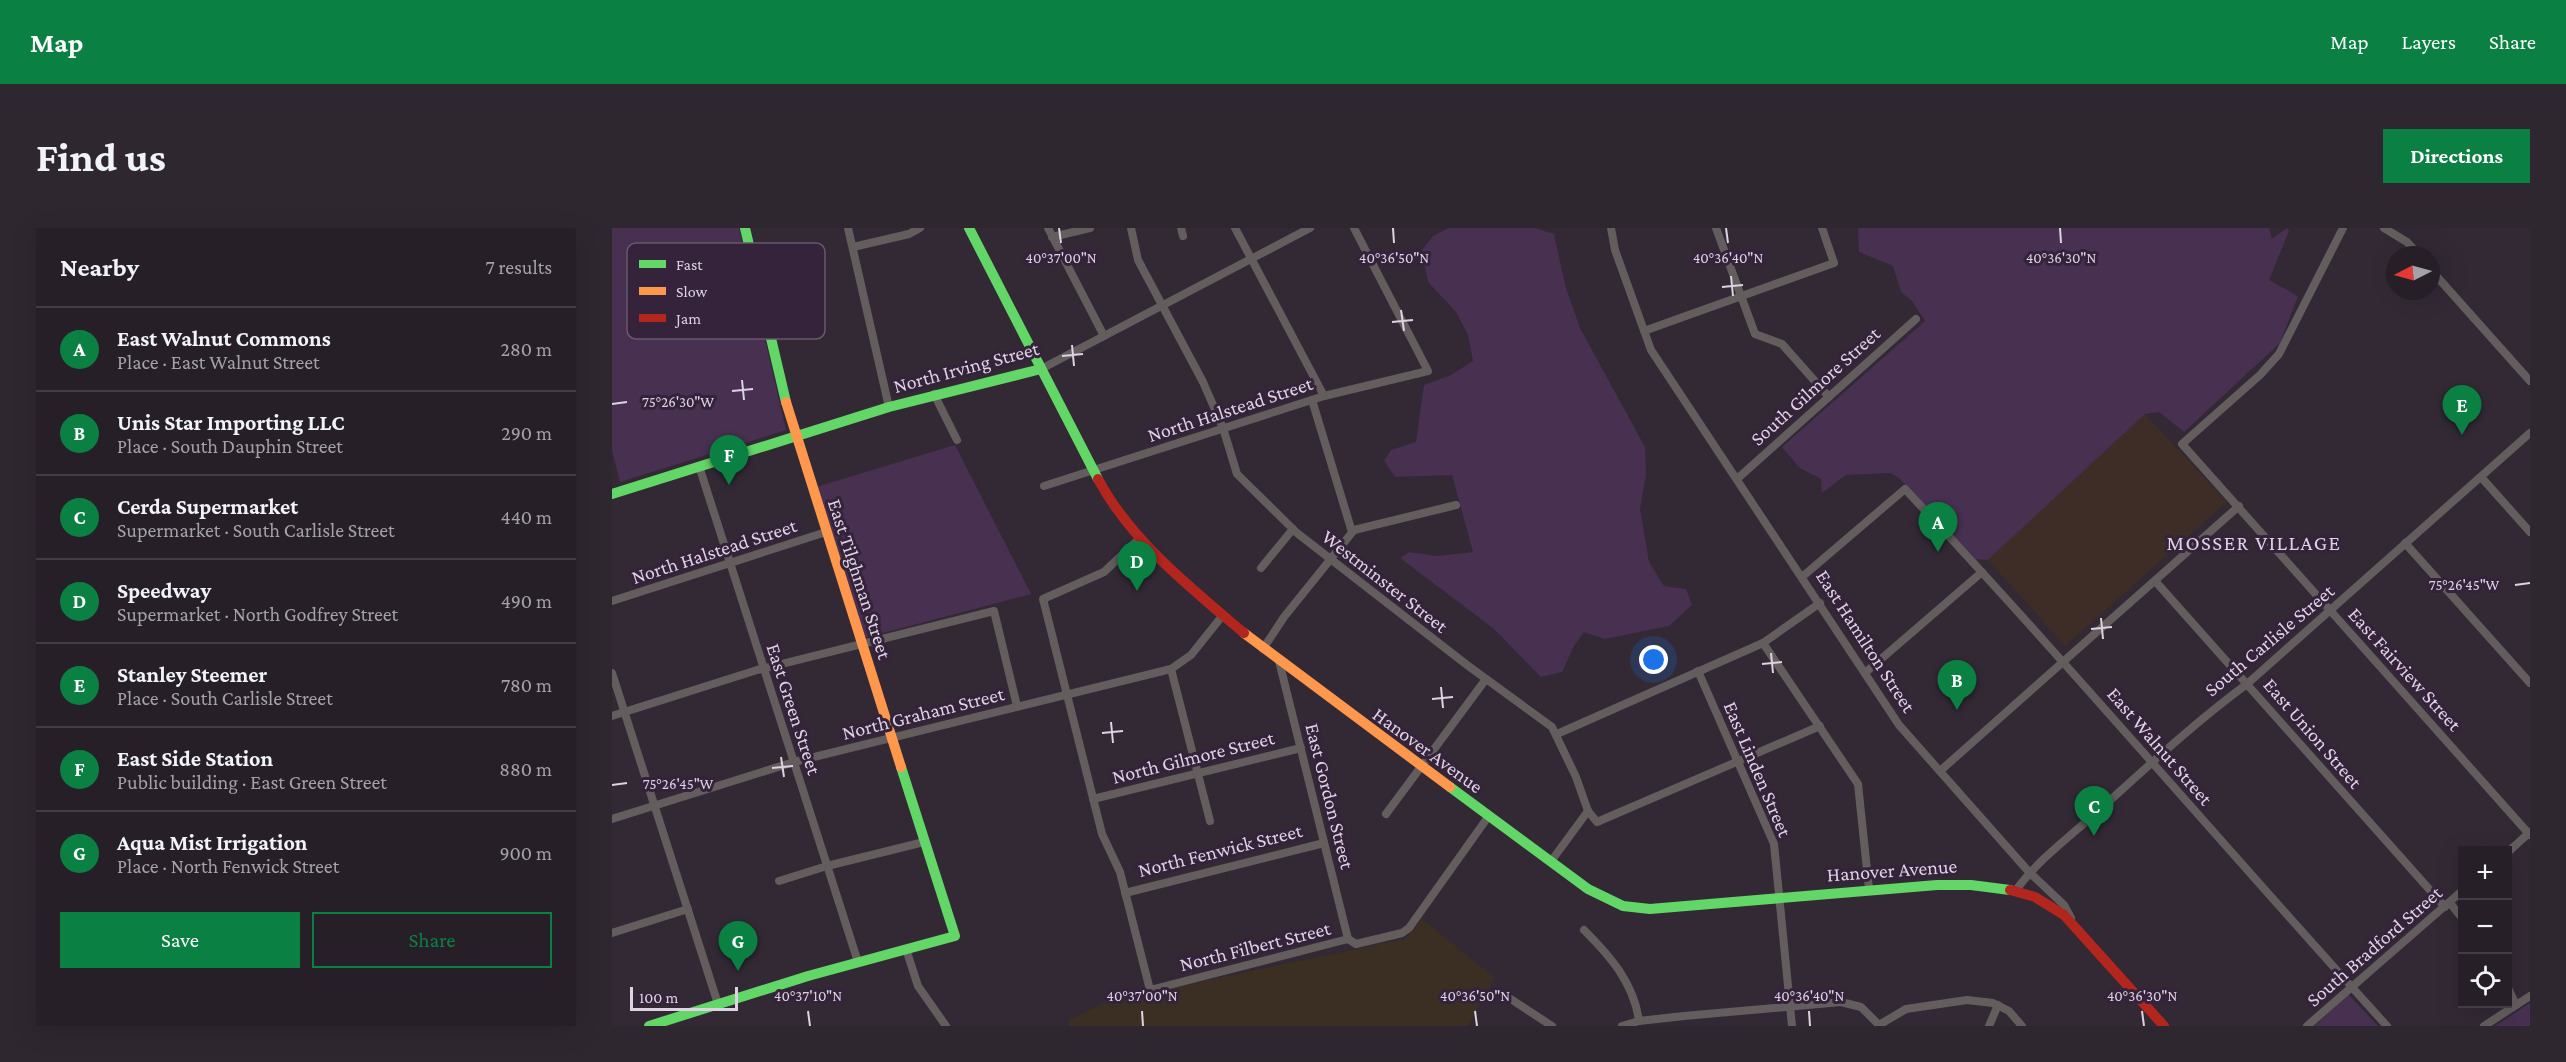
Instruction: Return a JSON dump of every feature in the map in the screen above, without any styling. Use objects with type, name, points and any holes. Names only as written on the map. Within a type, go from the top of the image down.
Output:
[{"type":"main road","name":"East Tilghman Street","points":[[745,228],[748,243]]},
{"type":"main road","name":"Hanover Avenue","points":[[969,228],[1094,470],[1114,506],[1140,538],[1263,649],[1420,768],[1552,860],[1597,895],[1637,909],[1869,889],[1968,884],[2016,890],[2045,902],[2074,925]]},
{"type":"main road","name":"East Tilghman Street","points":[[770,339],[795,436],[955,936],[906,949]]},
{"type":"main road","name":"North Irving Street","points":[[612,494],[889,407],[1041,369]]},
{"type":"main road","name":"East Hamilton Street","points":[[2074,925],[2164,1026]]},
{"type":"main road","points":[[649,1026],[906,949]]},
{"type":"street","points":[[848,228],[889,407]]},
{"type":"street","points":[[853,248],[909,234],[920,228]]},
{"type":"street","points":[[1048,228],[1104,336]]},
{"type":"street","points":[[1052,237],[1090,228]]},
{"type":"street","points":[[1131,228],[1138,260],[1203,382],[1223,428]]},
{"type":"street","points":[[1236,228],[1324,396]]},
{"type":"street","name":"North Irving Street","points":[[1041,369],[1310,228]]},
{"type":"street","name":"North Halstead Street","points":[[1044,486],[1324,396],[1428,371],[1354,228]]},
{"type":"street","name":"East Hamilton Street","points":[[1611,228],[1615,250],[1651,350],[1899,725],[2029,872],[2064,905],[2074,925]]},
{"type":"street","points":[[1716,228],[1740,297],[1757,337],[1782,344],[1829,397]]},
{"type":"street","points":[[1644,332],[1834,263],[1822,228]]},
{"type":"street","name":"East Fairview Street","points":[[2343,228],[2279,354],[2260,375],[2182,444],[2529,834]]},
{"type":"street","points":[[2384,228],[2411,246]]},
{"type":"street","points":[[2440,280],[2530,381]]},
{"type":"street","name":"South Gilmore Street","points":[[1737,479],[1916,319]]},
{"type":"street","points":[[934,394],[957,440]]},
{"type":"street","points":[[1312,400],[1352,532]]},
{"type":"street","name":"Westminster Street","points":[[1223,428],[1237,474],[1293,529],[1557,734]]},
{"type":"street","name":"South Carlisle Street","points":[[2016,890],[2029,872],[2209,712],[2247,684],[2530,433]]},
{"type":"street","name":"East Green Street","points":[[699,466],[858,962]]},
{"type":"street","points":[[2481,477],[2530,532]]},
{"type":"street","name":"East Walnut Street","points":[[1802,577],[1905,489],[2064,662],[2387,1026]]},
{"type":"street","points":[[1263,649],[1352,532],[1361,526],[1456,505]]},
{"type":"street","points":[[1940,771],[2156,582],[2239,506]]},
{"type":"street","points":[[1261,568],[1293,529]]},
{"type":"street","name":"North Halstead Street","points":[[612,601],[826,532]]},
{"type":"street","points":[[1125,892],[1117,864],[1102,835],[1043,599],[1097,577],[1140,538]]},
{"type":"street","points":[[2405,543],[2530,683]]},
{"type":"street","points":[[1866,672],[1982,572]]},
{"type":"street","name":"East Union Street","points":[[2156,582],[2447,905],[2458,914]]},
{"type":"street","points":[[1820,603],[1764,643],[1557,734],[1588,811],[1597,822],[1820,726]]},
{"type":"street","points":[[612,716],[764,669],[994,611],[1017,706]]},
{"type":"street","name":"North Graham Street","points":[[612,819],[794,762],[1171,669],[1186,661],[1223,615]]},
{"type":"street","points":[[1764,643],[1858,784],[1869,889]]},
{"type":"street","name":"East Gordon Street","points":[[1279,660],[1348,939]]},
{"type":"street","points":[[1171,669],[1210,821]]},
{"type":"street","name":"East Linden Street","points":[[1698,671],[1774,844],[1792,1026]]},
{"type":"street","points":[[612,673],[718,1004]]},
{"type":"street","points":[[1386,814],[1486,679]]},
{"type":"street","name":"North Gilmore Street","points":[[1093,799],[1301,748]]},
{"type":"street","points":[[1552,860],[1588,811]]},
{"type":"street","name":"North Filbert Street","points":[[1125,892],[1150,990],[1348,939],[1356,944],[1407,930],[1488,817]]},
{"type":"street","points":[[2512,849],[2529,834]]},
{"type":"street","points":[[779,881],[827,866],[924,842]]},
{"type":"street","name":"North Fenwick Street","points":[[1125,892],[1324,843]]},
{"type":"street","name":"South Bradford Street","points":[[2307,1026],[2458,895]]},
{"type":"street","points":[[612,933],[688,909]]},
{"type":"street","points":[[1584,930],[1609,955],[1633,991],[1639,1021]]},
{"type":"street","points":[[906,949],[918,986],[946,1026]]},
{"type":"street","points":[[1503,994],[1552,1026]]},
{"type":"street","points":[[2512,996],[2516,1005]]},
{"type":"street","points":[[2484,1026],[2530,996]]},
{"type":"street","points":[[1622,1026],[1639,1021],[1841,1002],[1861,1007],[1880,1026],[1906,1009],[1967,1000],[1982,1000],[1998,1005],[2009,1011],[2022,1026]]},
{"type":"street","points":[[1989,1026],[1998,1005]]},
{"type":"street","points":[[1531,1026],[1537,1017]]},
{"type":"shaded area","points":[[612,228],[739,228],[742,243],[627,243],[627,339],[765,339],[786,430],[620,482],[612,450]]},
{"type":"shaded area","points":[[1449,228],[1535,228],[1554,234],[1566,288],[1580,328],[1645,447],[1646,475],[1640,509],[1649,562],[1664,586],[1686,589],[1692,605],[1669,626],[1605,639],[1584,632],[1574,646],[1562,672],[1541,677],[1493,628],[1400,558],[1409,552],[1437,556],[1473,552],[1452,475],[1395,477],[1384,461],[1391,450],[1416,442],[1424,385],[1451,375],[1473,361],[1468,335],[1456,312],[1428,282],[1422,250],[1433,236]]},
{"type":"shaded area","points":[[1858,228],[2269,228],[2272,239],[2287,228],[2289,231],[2269,280],[2298,296],[2280,343],[2184,432],[2159,412],[2145,414],[1988,560],[1975,559],[1900,479],[1891,473],[1846,475],[1822,493],[1821,479],[1800,468],[1782,447],[1925,321],[1912,301],[1901,292],[1893,266],[1859,252]]},
{"type":"shaded area","points":[[2145,414],[2227,502],[2065,646],[1988,560]]},
{"type":"shaded area","points":[[955,445],[1031,594],[864,638],[816,487]]},
{"type":"shaded area","points":[[1422,919],[1495,978],[1468,1026],[1069,1026],[1068,1021],[1107,1001],[1405,939]]},
{"type":"shaded area","points":[[2349,995],[2378,1026],[2314,1026],[2347,996]]},
{"type":"shaded area","points":[[2530,1003],[2530,1026],[2495,1026]]},
{"type":"traffic: fast","points":[[745,228],[749,243]]},
{"type":"traffic: fast","points":[[969,228],[1098,479]]},
{"type":"traffic: fast","points":[[771,339],[786,402]]},
{"type":"traffic: fast","points":[[612,494],[889,407],[1041,369]]},
{"type":"traffic: fast","points":[[649,1026],[808,976],[955,936],[901,767]]},
{"type":"traffic: fast","points":[[1450,787],[1588,889],[1623,906],[1650,909],[1937,885],[1971,885],[2010,890]]},
{"type":"traffic: slow","points":[[786,402],[901,767]]},
{"type":"traffic: slow","points":[[1244,633],[1450,787]]},
{"type":"traffic: jam","points":[[1098,479],[1127,523],[1145,543],[1164,563],[1244,633]]},
{"type":"traffic: jam","points":[[2010,890],[2035,897],[2064,915],[2164,1026]]},
{"type":"place","name":"Stanley Steemer","points":[[2462,435]]},
{"type":"place","name":"East Side Station","points":[[729,485]]},
{"type":"place","name":"East Walnut Commons","points":[[1938,552]]},
{"type":"place","name":"Speedway","points":[[1137,591]]},
{"type":"place","name":"Unis Star Importing LLC","points":[[1957,710]]},
{"type":"place","name":"Cerda Supermarket","points":[[2094,836]]},
{"type":"place","name":"Aqua Mist Irrigation","points":[[738,971]]},
{"type":"district","name":"MOSSER VILLAGE","points":[[2254,543]]}]
